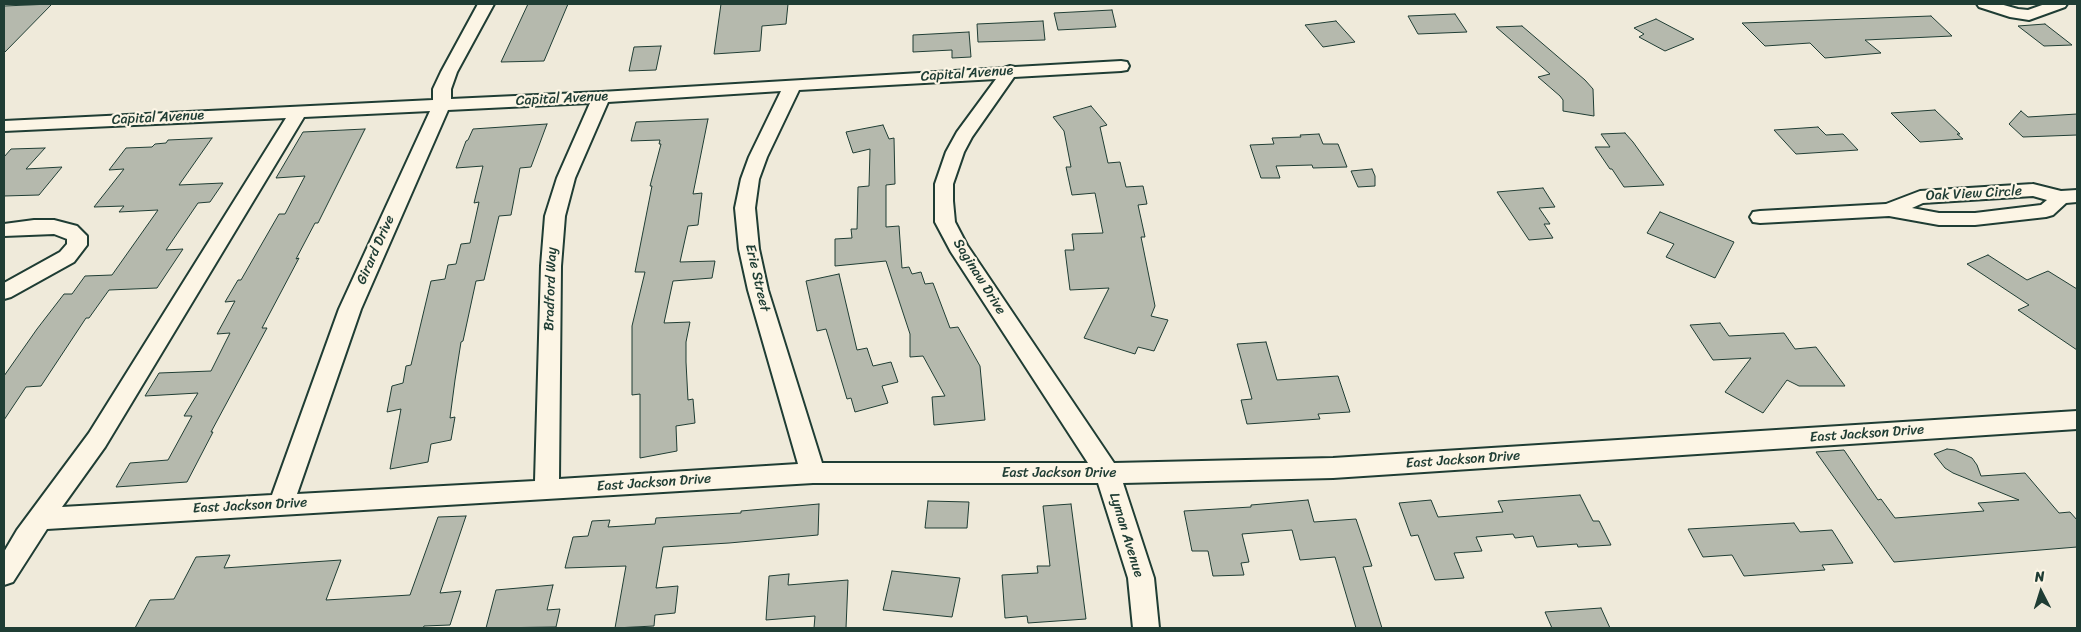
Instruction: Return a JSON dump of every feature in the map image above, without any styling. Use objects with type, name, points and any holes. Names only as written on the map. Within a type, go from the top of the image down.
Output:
[{"type":"street","name":"Girard Drive","points":[[281,504],[350,309],[442,104],[442,89],[449,72],[486,4]]},
{"type":"street","points":[[1985,4],[2016,14],[2029,15],[2059,4]]},
{"type":"street","name":"Capital Avenue","points":[[4,126],[601,97],[1010,71],[1121,66]]},
{"type":"street","name":"Saginaw Drive","points":[[1010,71],[963,136],[955,152],[944,184],[942,201],[945,222],[958,247],[1107,472]]},
{"type":"street","name":"Erie Street","points":[[792,86],[758,157],[750,179],[745,208],[749,249],[758,290],[813,473]]},
{"type":"street","name":"Bradford Way","points":[[547,490],[551,266],[555,216],[566,178],[601,97]]},
{"type":"street","points":[[4,574],[40,519],[97,440],[299,111]]},
{"type":"street","name":"Oak View Circle","points":[[1760,217],[1889,210],[1939,219],[1975,219],[2046,211],[2069,197]]},
{"type":"street","points":[[4,230],[54,227],[77,236],[77,245],[67,257],[49,269],[36,273],[4,275]]},
{"type":"street","points":[[4,292],[36,273]]},
{"type":"street","name":"East Jackson Drive","points":[[40,519],[813,473],[1170,473],[1333,468],[2077,420]]},
{"type":"street","name":"Lyman Avenue","points":[[1107,472],[1141,578],[1146,628]]},
{"type":"building","points":[[52,4],[4,53],[4,6]]},
{"type":"building","points":[[528,4],[568,4],[544,61],[501,62]]},
{"type":"building","points":[[721,4],[788,4],[786,24],[762,26],[760,51],[714,54]]},
{"type":"building","points":[[1112,10],[1116,27],[1058,30],[1054,13]]},
{"type":"building","points":[[1455,14],[1467,32],[1418,34],[1408,16]]},
{"type":"building","points":[[1931,16],[1952,36],[1865,40],[1881,53],[1825,58],[1810,43],[1765,46],[1742,23]]},
{"type":"building","points":[[1656,19],[1694,39],[1665,51],[1639,37],[1644,34],[1634,28]]},
{"type":"building","points":[[1043,21],[1045,40],[978,42],[977,24]]},
{"type":"building","points":[[1336,21],[1355,42],[1323,47],[1305,25]]},
{"type":"building","points":[[2045,24],[2072,45],[2044,46],[2018,26]]},
{"type":"building","points":[[1522,26],[1593,89],[1594,116],[1563,111],[1563,100],[1538,77],[1550,74],[1496,27]]},
{"type":"building","points":[[969,32],[971,57],[952,58],[952,50],[913,52],[913,35]]},
{"type":"building","points":[[661,46],[656,70],[629,71],[634,47]]},
{"type":"building","points":[[1091,106],[1107,125],[1100,127],[1108,163],[1120,162],[1126,187],[1143,186],[1147,204],[1138,205],[1145,237],[1141,237],[1155,306],[1151,316],[1168,320],[1154,351],[1138,347],[1135,354],[1084,338],[1109,288],[1070,290],[1065,250],[1074,250],[1072,234],[1103,233],[1095,193],[1072,195],[1066,167],[1071,167],[1064,131],[1053,117]]},
{"type":"building","points":[[1935,110],[1963,139],[1920,142],[1891,113]]},
{"type":"building","points":[[2021,111],[2028,117],[2077,114],[2077,135],[2023,137],[2009,124]]},
{"type":"building","points":[[708,119],[693,194],[702,193],[698,225],[688,226],[680,262],[715,261],[712,278],[673,281],[664,323],[690,322],[686,342],[686,362],[688,400],[693,399],[695,423],[676,426],[677,451],[640,458],[640,394],[632,395],[632,326],[645,272],[635,272],[652,186],[650,186],[661,144],[659,144],[660,140],[631,141],[636,122]]},
{"type":"building","points":[[547,124],[531,167],[520,168],[511,215],[499,216],[484,280],[476,281],[463,341],[461,342],[455,380],[450,418],[455,417],[451,440],[431,444],[428,462],[390,469],[401,409],[387,412],[392,386],[403,383],[406,366],[411,365],[431,281],[445,279],[448,265],[456,264],[461,244],[470,243],[479,202],[474,203],[483,166],[456,168],[466,141],[473,129]]},
{"type":"building","points":[[883,125],[889,139],[894,138],[895,184],[886,185],[886,227],[899,226],[902,268],[909,267],[912,274],[921,272],[925,284],[933,283],[950,328],[958,327],[980,366],[985,420],[934,425],[932,397],[945,396],[923,356],[910,357],[910,334],[886,261],[835,266],[835,239],[852,238],[851,229],[857,229],[858,187],[869,186],[870,149],[853,153],[846,132]]},
{"type":"building","points":[[1818,127],[1826,135],[1843,134],[1858,150],[1796,154],[1774,130]]},
{"type":"building","points":[[365,129],[318,223],[315,223],[296,259],[299,258],[262,328],[267,328],[211,432],[213,432],[187,482],[116,487],[130,463],[168,460],[192,416],[184,416],[198,393],[145,396],[159,373],[211,371],[230,333],[217,334],[235,301],[225,302],[238,280],[241,280],[279,214],[285,214],[305,176],[276,178],[303,132]]},
{"type":"building","points":[[1625,133],[1664,185],[1624,187],[1612,169],[1610,169],[1595,147],[1610,147],[1601,134]]},
{"type":"building","points":[[1319,134],[1323,144],[1338,144],[1347,167],[1313,168],[1312,165],[1276,166],[1280,178],[1261,178],[1250,145],[1274,144],[1272,138]]},
{"type":"building","points":[[212,138],[179,185],[223,183],[210,202],[198,203],[166,250],[183,249],[157,288],[109,290],[89,318],[86,318],[41,386],[26,387],[4,420],[4,376],[37,329],[64,294],[72,294],[85,276],[112,275],[158,210],[119,212],[124,206],[94,207],[124,169],[109,170],[126,148],[152,147],[155,144],[166,143],[168,140]]},
{"type":"building","points":[[45,148],[26,169],[62,167],[39,195],[4,196],[4,157],[11,149]]},
{"type":"building","points":[[1372,169],[1375,176],[1375,186],[1358,187],[1351,171]]},
{"type":"building","points":[[1543,188],[1555,207],[1539,208],[1550,224],[1544,224],[1553,238],[1529,240],[1497,192]]},
{"type":"building","points":[[1660,212],[1734,242],[1715,278],[1666,257],[1674,244],[1647,233]]},
{"type":"building","points":[[1988,255],[2027,280],[2048,271],[2077,289],[2077,350],[2018,310],[2029,305],[1967,264]]},
{"type":"building","points":[[839,274],[857,350],[867,348],[873,366],[891,362],[898,382],[882,386],[888,403],[855,412],[851,398],[847,399],[826,329],[817,331],[806,281]]},
{"type":"building","points":[[1720,323],[1729,336],[1784,333],[1795,349],[1816,347],[1845,386],[1799,386],[1787,380],[1763,413],[1725,392],[1751,358],[1713,360],[1690,325]]},
{"type":"building","points":[[1266,342],[1277,380],[1338,376],[1350,412],[1318,414],[1320,419],[1247,424],[1241,400],[1252,399],[1237,344]]},
{"type":"building","points":[[1947,449],[1955,450],[1972,458],[1981,476],[2025,473],[2059,513],[2070,512],[2077,520],[2077,547],[1894,562],[1816,452],[1844,450],[1878,500],[1881,499],[1895,518],[1984,511],[1978,503],[2019,500],[1945,468],[1934,454]]},
{"type":"building","points":[[1580,495],[1593,521],[1599,521],[1611,545],[1578,547],[1577,544],[1537,547],[1533,536],[1515,538],[1513,534],[1476,537],[1482,551],[1454,553],[1464,578],[1435,580],[1418,535],[1411,536],[1399,503],[1431,500],[1438,517],[1503,512],[1498,501]]},
{"type":"building","points":[[1308,500],[1314,522],[1356,519],[1372,566],[1363,567],[1382,628],[1356,628],[1335,557],[1300,560],[1292,530],[1242,534],[1249,562],[1241,563],[1244,575],[1213,576],[1208,551],[1192,551],[1184,511],[1251,507],[1251,505]]},
{"type":"building","points":[[928,501],[969,502],[967,528],[925,528]]},
{"type":"building","points":[[819,504],[818,535],[663,547],[656,588],[678,586],[675,613],[655,615],[654,626],[615,628],[626,566],[565,568],[573,537],[588,536],[592,521],[610,520],[608,527],[655,524],[656,518],[741,513],[741,511]]},
{"type":"building","points":[[1071,504],[1086,619],[1028,623],[1027,616],[1005,618],[1002,575],[1038,573],[1037,566],[1050,566],[1043,506]]},
{"type":"building","points":[[466,516],[440,593],[461,591],[450,625],[424,626],[423,628],[135,628],[150,600],[174,599],[196,557],[230,555],[224,568],[341,560],[326,600],[410,595],[438,517]]},
{"type":"building","points":[[1794,523],[1800,532],[1832,530],[1853,563],[1822,565],[1825,570],[1744,576],[1732,555],[1703,557],[1688,529]]},
{"type":"building","points":[[892,571],[960,578],[952,617],[883,610]]},
{"type":"building","points":[[789,574],[788,585],[848,580],[846,628],[814,628],[815,616],[766,620],[769,576]]},
{"type":"building","points":[[553,585],[547,610],[560,609],[556,627],[486,628],[496,590]]},
{"type":"building","points":[[1601,608],[1610,628],[1552,628],[1545,612]]}]
